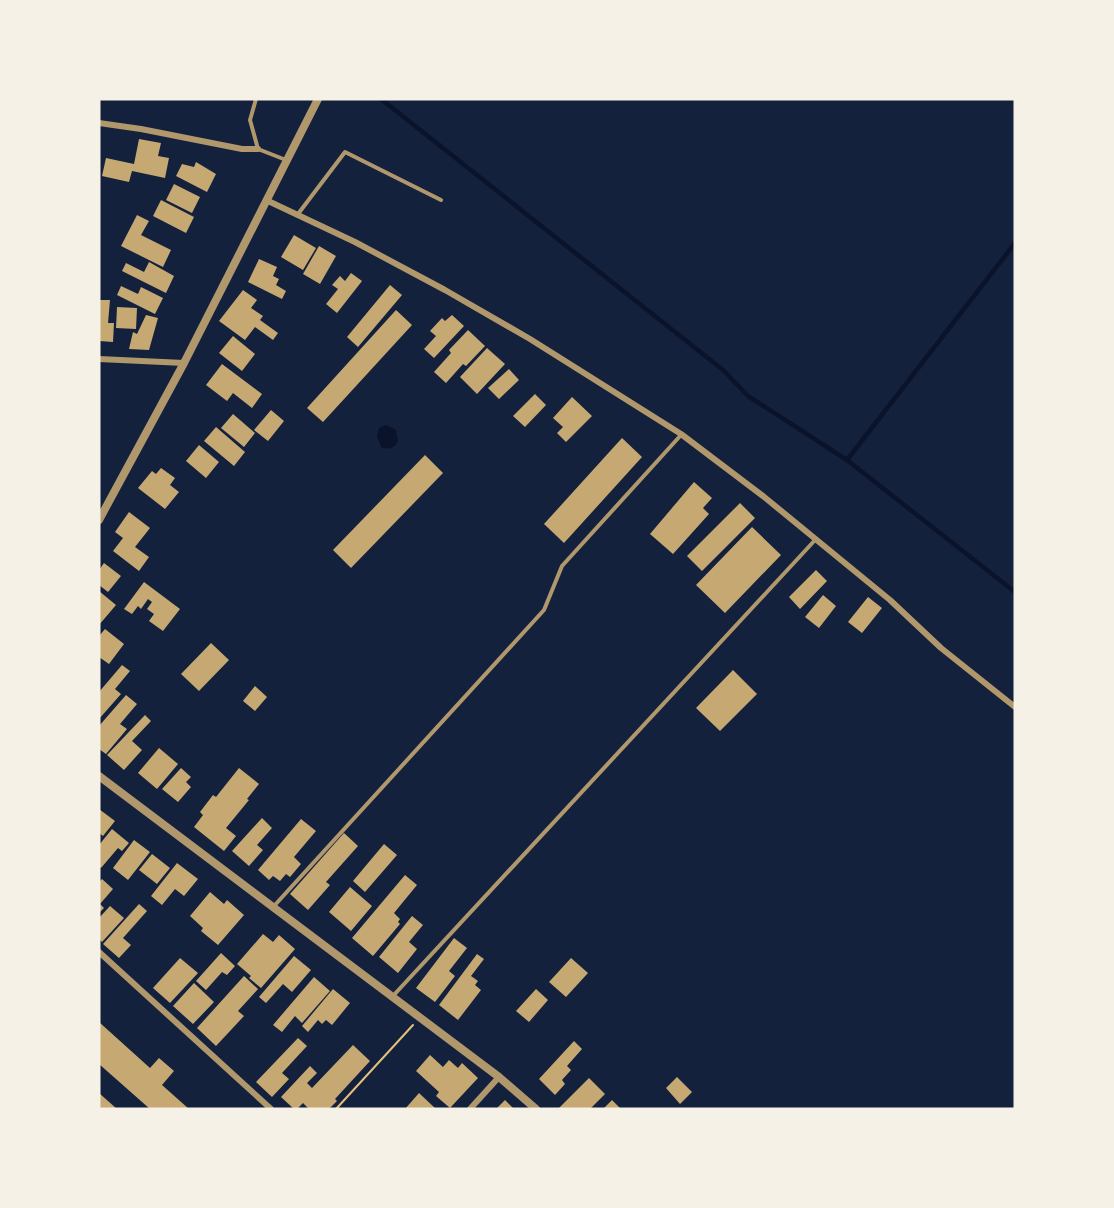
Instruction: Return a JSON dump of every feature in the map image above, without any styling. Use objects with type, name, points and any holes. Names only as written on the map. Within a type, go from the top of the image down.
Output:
[{"type":"street","points":[[99,520],[184,363],[318,99]]},
{"type":"street","points":[[99,123],[141,129],[242,150],[258,150]]},
{"type":"street","points":[[266,201],[355,242],[444,290],[530,339],[681,434],[816,539],[890,600],[940,648],[1015,707]]},
{"type":"street","points":[[99,359],[184,363]]},
{"type":"street","points":[[99,776],[499,1077],[536,1109]]},
{"type":"street","points":[[99,952],[271,1109]]},
{"type":"street","points":[[470,1109],[499,1077]]},
{"type":"lane","points":[[256,99],[249,120],[258,150],[286,161]]},
{"type":"lane","points":[[297,215],[345,152],[441,200]]},
{"type":"lane","points":[[273,907],[544,610],[562,566],[681,434]]},
{"type":"lane","points":[[392,997],[816,539]]},
{"type":"path","points":[[336,1109],[420,1018]]},
{"type":"water","points":[[386,425],[396,430],[398,441],[395,446],[388,449],[381,447],[377,436],[379,428]]},
{"type":"building","points":[[139,139],[161,143],[158,156],[169,158],[165,178],[132,171],[129,182],[102,176],[106,158],[134,164]]},
{"type":"building","points":[[196,162],[216,174],[207,192],[176,176],[182,164],[194,167]]},
{"type":"building","points":[[174,184],[200,197],[192,213],[166,200]]},
{"type":"building","points":[[161,200],[194,217],[186,233],[153,216]]},
{"type":"building","points":[[137,215],[149,221],[141,235],[171,250],[163,267],[121,246]]},
{"type":"building","points":[[294,235],[316,248],[303,270],[281,257]]},
{"type":"building","points":[[319,246],[336,256],[320,284],[303,274]]},
{"type":"building","points":[[259,259],[277,267],[273,276],[279,279],[276,285],[286,291],[282,299],[248,282]]},
{"type":"building","points":[[149,262],[174,276],[166,293],[122,271],[126,263],[144,272]]},
{"type":"building","points":[[351,273],[362,281],[337,313],[326,304],[338,289],[332,285],[340,276],[345,281]]},
{"type":"building","points":[[390,285],[402,295],[358,347],[347,337]]},
{"type":"building","points":[[121,286],[138,294],[141,287],[163,298],[155,314],[117,295]]},
{"type":"building","points":[[243,290],[257,300],[251,308],[263,316],[260,320],[278,333],[273,340],[255,327],[245,340],[219,321]]},
{"type":"building","points":[[99,300],[110,300],[108,323],[114,323],[113,342],[99,341]]},
{"type":"building","points":[[117,307],[137,308],[136,329],[116,328]]},
{"type":"building","points":[[396,310],[412,325],[323,422],[307,408]]},
{"type":"building","points":[[146,315],[158,318],[149,350],[129,349],[133,332],[137,334]]},
{"type":"building","points":[[452,315],[464,326],[434,358],[424,349],[436,336],[430,331],[442,318],[445,321]]},
{"type":"building","points":[[468,330],[485,346],[466,366],[463,364],[446,383],[434,372],[451,353],[449,350]]},
{"type":"building","points":[[233,336],[255,354],[242,371],[219,353]]},
{"type":"building","points":[[487,348],[505,364],[477,394],[460,377]]},
{"type":"building","points":[[222,364],[262,394],[252,408],[233,393],[227,401],[206,385]]},
{"type":"building","points":[[509,369],[519,380],[499,399],[488,388]]},
{"type":"building","points":[[535,394],[546,405],[525,427],[513,416]]},
{"type":"building","points":[[572,397],[592,416],[566,442],[557,433],[563,427],[553,418]]},
{"type":"building","points":[[271,410],[284,421],[268,441],[254,430]]},
{"type":"building","points":[[233,414],[255,433],[244,447],[221,428]]},
{"type":"building","points":[[216,427],[245,452],[234,466],[204,441]]},
{"type":"building","points":[[622,438],[642,457],[564,543],[544,524]]},
{"type":"building","points":[[199,445],[219,462],[206,478],[186,461]]},
{"type":"building","points":[[425,455],[443,473],[351,568],[333,550]]},
{"type":"building","points":[[161,468],[175,478],[170,485],[179,492],[165,509],[138,488],[152,471],[156,474]]},
{"type":"building","points":[[694,482],[712,498],[703,508],[709,514],[673,554],[650,534]]},
{"type":"building","points":[[740,503],[755,518],[702,571],[687,556]]},
{"type":"building","points":[[129,512],[150,528],[135,547],[149,557],[139,571],[113,551],[123,538],[115,532]]},
{"type":"building","points":[[752,527],[781,555],[725,613],[696,585]]},
{"type":"building","points":[[104,563],[121,576],[108,592],[99,585],[99,570]]},
{"type":"building","points":[[816,570],[827,581],[800,609],[789,597]]},
{"type":"building","points":[[144,582],[180,609],[163,631],[149,621],[154,614],[147,609],[152,602],[148,599],[141,609],[138,606],[132,614],[124,609]]},
{"type":"building","points":[[99,591],[116,605],[99,625]]},
{"type":"building","points":[[823,595],[836,606],[819,628],[805,617]]},
{"type":"building","points":[[868,597],[882,608],[862,633],[848,622]]},
{"type":"building","points":[[105,629],[124,644],[109,664],[99,657],[99,636]]},
{"type":"building","points":[[211,643],[229,660],[199,691],[181,674]]},
{"type":"building","points":[[122,665],[130,671],[115,689],[121,694],[99,719],[99,692]]},
{"type":"building","points":[[733,670],[757,694],[720,731],[696,708]]},
{"type":"building","points":[[255,686],[267,697],[255,711],[243,701]]},
{"type":"building","points":[[126,695],[137,704],[120,724],[127,729],[106,754],[99,749],[99,726]]},
{"type":"building","points":[[145,715],[151,721],[132,741],[142,750],[124,770],[107,755]]},
{"type":"building","points":[[159,748],[178,764],[157,789],[138,773]]},
{"type":"building","points":[[181,768],[191,777],[186,782],[191,787],[178,802],[162,789]]},
{"type":"building","points":[[239,768],[259,784],[226,828],[236,836],[224,851],[194,827],[203,815],[200,812],[213,795],[216,797]]},
{"type":"building","points":[[99,809],[115,821],[103,836],[99,833]]},
{"type":"building","points":[[262,818],[272,828],[257,845],[263,850],[249,866],[232,851]]},
{"type":"building","points":[[301,819],[316,831],[294,857],[301,864],[290,877],[286,874],[280,881],[273,876],[269,880],[258,870]]},
{"type":"building","points":[[112,829],[129,843],[122,851],[118,848],[101,868],[99,866],[99,845]]},
{"type":"building","points":[[344,833],[358,846],[326,882],[330,885],[308,910],[290,894]]},
{"type":"building","points":[[134,840],[150,852],[128,880],[113,868]]},
{"type":"building","points":[[384,844],[397,855],[365,892],[353,881]]},
{"type":"building","points":[[152,854],[170,868],[157,884],[139,870]]},
{"type":"building","points":[[177,863],[198,879],[184,896],[175,889],[162,905],[151,896]]},
{"type":"building","points":[[405,875],[417,885],[394,913],[400,919],[398,922],[400,924],[373,956],[352,938]]},
{"type":"building","points":[[102,879],[113,889],[100,904],[104,908],[99,913],[99,882]]},
{"type":"building","points":[[350,887],[372,906],[351,931],[329,912]]},
{"type":"building","points":[[210,892],[224,904],[227,900],[244,915],[218,945],[201,931],[203,928],[190,916]]},
{"type":"building","points":[[139,904],[147,911],[123,938],[131,945],[119,958],[103,944]]},
{"type":"building","points":[[110,906],[124,918],[102,942],[99,939],[99,918]]},
{"type":"building","points":[[412,916],[423,925],[409,942],[417,949],[398,973],[379,957]]},
{"type":"building","points":[[263,934],[273,942],[279,935],[295,949],[261,988],[237,964]]},
{"type":"building","points":[[454,938],[467,948],[449,971],[455,976],[435,1002],[416,988]]},
{"type":"building","points":[[221,953],[235,966],[227,975],[222,972],[206,990],[196,981]]},
{"type":"building","points":[[477,954],[484,959],[471,976],[478,981],[475,985],[481,990],[458,1020],[439,1005]]},
{"type":"building","points":[[294,956],[311,970],[292,992],[283,984],[266,1003],[259,997]]},
{"type":"building","points":[[180,958],[198,973],[170,1003],[153,988]]},
{"type":"building","points":[[571,958],[588,973],[566,997],[549,982]]},
{"type":"building","points":[[244,976],[258,989],[238,1011],[244,1016],[216,1046],[197,1028]]},
{"type":"building","points":[[314,977],[330,991],[302,1023],[295,1016],[282,1032],[273,1025]]},
{"type":"building","points":[[194,983],[214,1002],[193,1024],[173,1006]]},
{"type":"building","points":[[333,989],[350,1003],[332,1025],[326,1020],[322,1024],[318,1020],[308,1032],[302,1026]]},
{"type":"building","points":[[536,989],[548,1000],[529,1022],[516,1011]]},
{"type":"building","points":[[99,1022],[150,1068],[159,1058],[174,1071],[162,1085],[189,1109],[150,1109],[99,1064]]},
{"type":"building","points":[[298,1038],[307,1046],[282,1073],[289,1079],[272,1097],[256,1082]]},
{"type":"building","points":[[574,1041],[582,1049],[567,1066],[571,1070],[562,1080],[565,1084],[555,1095],[539,1079]]},
{"type":"building","points":[[353,1045],[370,1061],[335,1099],[337,1101],[329,1109],[309,1109],[303,1103],[294,1109],[281,1097],[310,1066],[317,1073],[307,1083],[312,1088]]},
{"type":"building","points":[[430,1055],[443,1067],[449,1060],[458,1068],[462,1063],[478,1078],[450,1108],[436,1096],[439,1092],[416,1071]]},
{"type":"building","points":[[677,1077],[692,1092],[680,1104],[666,1088]]},
{"type":"building","points":[[589,1078],[605,1094],[590,1109],[558,1109]]},
{"type":"building","points":[[99,1093],[117,1109],[99,1109]]},
{"type":"building","points":[[419,1093],[436,1109],[405,1109]]},
{"type":"building","points":[[505,1100],[514,1109],[496,1109]]},
{"type":"building","points":[[612,1100],[621,1109],[603,1109]]},
{"type":"waterway","points":[[381,99],[723,370],[748,396],[847,460],[1015,592]]},
{"type":"waterway","points":[[847,460],[1015,243]]}]
